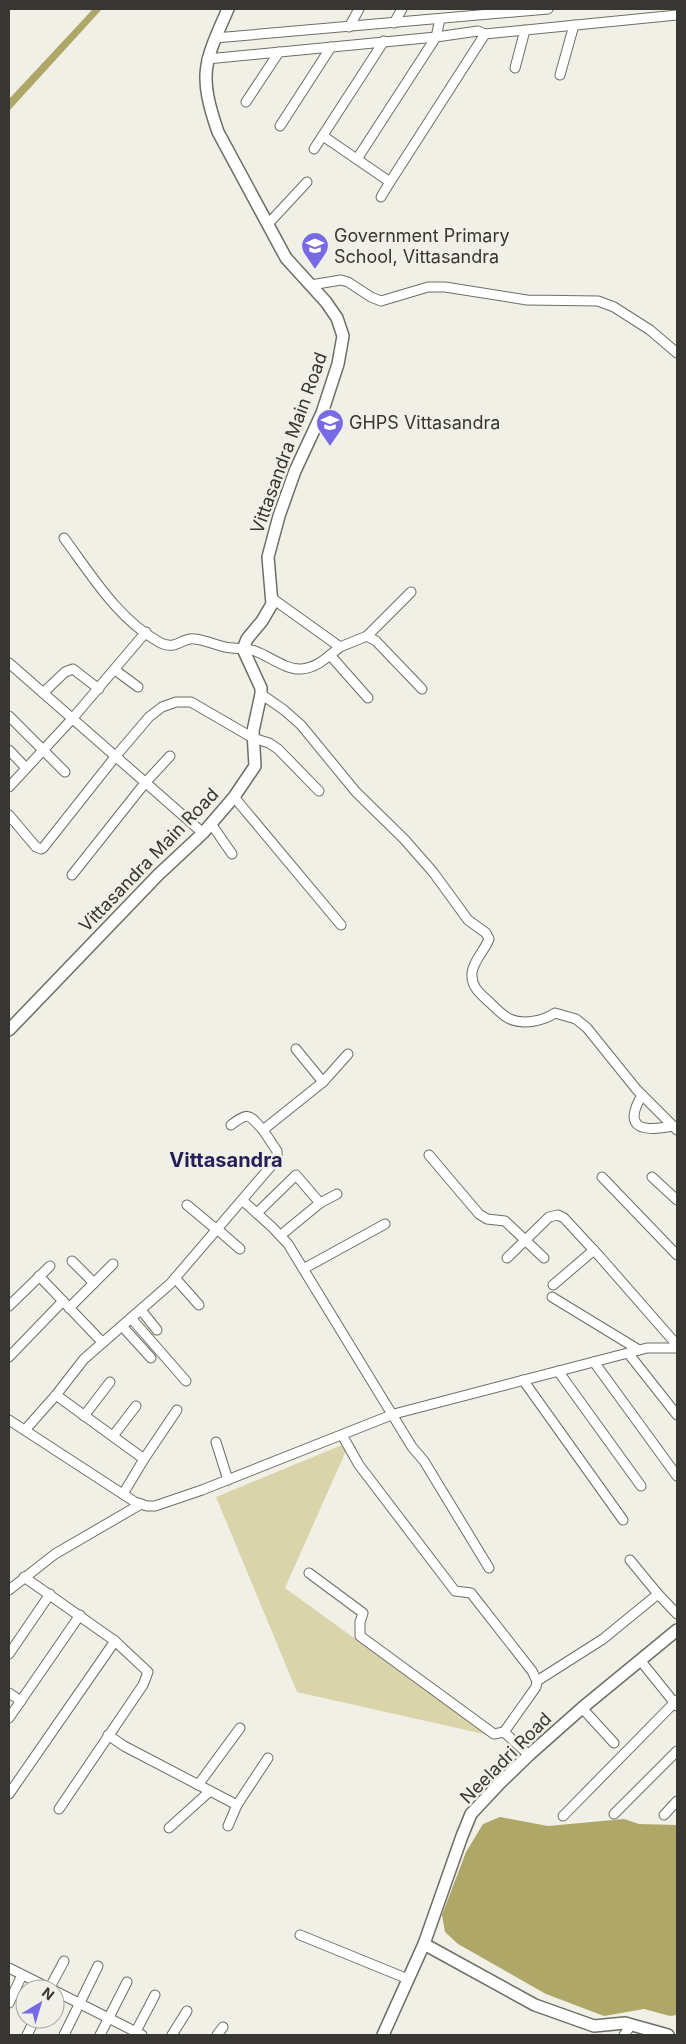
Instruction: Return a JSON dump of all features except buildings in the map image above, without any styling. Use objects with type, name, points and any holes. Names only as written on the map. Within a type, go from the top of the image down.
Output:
[{"type":"street","name":"Vittasandra Main Road","points":[[228,9],[207,59],[205,76],[206,94],[218,132],[286,258],[311,285],[336,318],[342,331],[343,341],[338,364],[320,418],[295,471],[280,511],[268,558],[273,599]]},
{"type":"street","points":[[349,26],[359,9]]},
{"type":"street","points":[[394,23],[402,9]]},
{"type":"street","points":[[215,38],[548,9]]},
{"type":"street","points":[[207,59],[436,37],[478,30],[485,34],[677,16]]},
{"type":"street","points":[[357,159],[436,37],[440,19]]},
{"type":"street","points":[[560,75],[574,25]]},
{"type":"street","points":[[515,68],[525,30]]},
{"type":"street","points":[[381,197],[485,34]]},
{"type":"street","points":[[314,149],[384,41]]},
{"type":"street","points":[[280,126],[331,48]]},
{"type":"street","points":[[246,102],[279,52]]},
{"type":"street","points":[[323,136],[390,182]]},
{"type":"street","points":[[268,224],[307,182]]},
{"type":"street","points":[[311,285],[341,280],[348,282],[371,298],[381,301],[428,287],[445,287],[527,300],[598,302],[614,307],[650,330],[677,353]]},
{"type":"street","points":[[64,538],[100,587],[129,620],[167,646],[176,646],[194,638],[225,647],[243,649],[265,655],[298,670],[310,668],[340,647],[367,636],[411,592]]},
{"type":"street","points":[[243,649],[247,640],[267,614],[273,599],[340,647]]},
{"type":"street","points":[[9,787],[99,689],[146,632]]},
{"type":"street","points":[[367,636],[376,641],[422,689]]},
{"type":"street","name":"Vittasandra Main Road","points":[[9,1030],[158,876],[212,824],[234,797],[255,766],[253,738],[261,694],[259,682],[243,649]]},
{"type":"street","points":[[330,655],[368,698]]},
{"type":"street","points":[[9,663],[203,833]]},
{"type":"street","points":[[43,693],[65,672],[73,669],[99,689]]},
{"type":"street","points":[[115,670],[138,687]]},
{"type":"street","points":[[261,694],[284,710],[300,726],[356,792],[404,839],[433,872],[468,920],[486,933],[489,939],[472,973],[476,990],[501,1013],[511,1019],[537,1021],[555,1013],[576,1019],[587,1028],[642,1095],[675,1128]]},
{"type":"street","points":[[10,819],[36,847],[43,848],[149,717],[162,707],[176,702],[190,702],[253,738],[278,749],[319,791]]},
{"type":"street","points":[[9,716],[65,772]]},
{"type":"street","points":[[9,750],[26,768]]},
{"type":"street","points":[[72,875],[145,783],[170,756]]},
{"type":"street","points":[[234,797],[341,924]]},
{"type":"street","points":[[212,824],[232,854]]},
{"type":"street","points":[[296,1048],[323,1082]]},
{"type":"street","points":[[263,1130],[323,1082],[348,1054]]},
{"type":"street","points":[[642,1095],[634,1112],[636,1124],[642,1129],[675,1128]]},
{"type":"street","points":[[24,1430],[56,1395],[84,1359],[175,1278],[277,1159],[276,1151],[263,1130],[251,1116],[247,1115],[231,1125]]},
{"type":"street","points":[[429,1155],[479,1214],[487,1219],[505,1222],[544,1258]]},
{"type":"street","points":[[257,1213],[296,1175],[320,1203]]},
{"type":"street","points":[[602,1177],[677,1255]]},
{"type":"street","points":[[652,1177],[677,1200]]},
{"type":"street","points":[[281,1235],[320,1203],[337,1194]]},
{"type":"street","points":[[242,1200],[281,1235],[305,1268],[489,1568]]},
{"type":"street","points":[[187,1205],[240,1249]]},
{"type":"street","points":[[507,1258],[549,1217],[558,1215],[564,1218],[677,1346]]},
{"type":"street","points":[[305,1268],[385,1224]]},
{"type":"street","points":[[553,1285],[594,1250]]},
{"type":"street","points":[[72,1260],[94,1283]]},
{"type":"street","points":[[9,1357],[66,1304],[94,1283],[113,1264]]},
{"type":"street","points":[[9,1306],[50,1266]]},
{"type":"street","points":[[39,1276],[102,1342]]},
{"type":"street","points":[[175,1278],[199,1305]]},
{"type":"street","points":[[552,1297],[639,1350]]},
{"type":"street","points":[[141,1310],[157,1330]]},
{"type":"street","points":[[131,1318],[186,1381]]},
{"type":"street","points":[[122,1326],[151,1358]]},
{"type":"street","points":[[9,1420],[123,1494],[147,1506],[163,1504],[228,1480],[394,1414],[639,1350],[677,1346]]},
{"type":"street","points":[[628,1353],[677,1416]]},
{"type":"street","points":[[594,1362],[677,1476]]},
{"type":"street","points":[[558,1371],[641,1486]]},
{"type":"street","points":[[523,1380],[623,1520]]},
{"type":"street","points":[[84,1416],[110,1382]]},
{"type":"street","points":[[56,1395],[144,1459]]},
{"type":"street","points":[[113,1436],[136,1406]]},
{"type":"street","points":[[123,1494],[177,1410]]},
{"type":"street","points":[[309,1573],[363,1613],[360,1622],[360,1636],[494,1734],[504,1732],[536,1687],[537,1681],[532,1670],[471,1594],[455,1591],[358,1465],[342,1435]]},
{"type":"street","points":[[216,1442],[228,1480]]},
{"type":"street","points":[[9,1590],[55,1554],[141,1504]]},
{"type":"street","points":[[630,1560],[677,1614]]},
{"type":"street","points":[[24,1577],[115,1641],[148,1672],[143,1685],[59,1809]]},
{"type":"street","points":[[9,1654],[50,1594]]},
{"type":"street","points":[[537,1681],[603,1639],[658,1594]]},
{"type":"street","points":[[9,1718],[80,1615]]},
{"type":"street","name":"Neeladri Road","points":[[387,2033],[424,1944],[471,1814],[529,1755],[582,1708],[677,1630]]},
{"type":"street","points":[[9,1794],[115,1641]]},
{"type":"street","points":[[563,1816],[676,1703],[640,1660]]},
{"type":"street","points":[[9,1693],[21,1701]]},
{"type":"street","points":[[582,1708],[614,1743]]},
{"type":"street","points":[[198,1785],[240,1728]]},
{"type":"street","points":[[504,1732],[529,1755]]},
{"type":"street","points":[[108,1735],[124,1746],[237,1805]]},
{"type":"street","points":[[614,1814],[677,1750]]},
{"type":"street","points":[[228,1826],[237,1805],[268,1758]]},
{"type":"street","points":[[169,1828],[209,1792]]},
{"type":"street","points":[[664,1815],[677,1801]]},
{"type":"street","points":[[300,1935],[408,1979]]},
{"type":"street","points":[[424,1944],[535,2005],[594,2026],[625,2023],[668,2035]]},
{"type":"street","points":[[56,1979],[64,1961]]},
{"type":"street","points":[[64,2035],[98,1966]]},
{"type":"street","points":[[9,1968],[30,1979]]},
{"type":"street","points":[[9,2002],[22,1975]]},
{"type":"street","points":[[100,2035],[127,1982]]},
{"type":"street","points":[[65,1996],[137,2034],[155,1995]]},
{"type":"street","points":[[172,2035],[187,2011]]},
{"type":"street","points":[[624,2035],[631,2025]]},
{"type":"street","points":[[217,2035],[223,2027]]},
{"type":"shaded area","points":[[93,9],[102,9],[9,111],[9,99]]},
{"type":"shaded area","points":[[342,1445],[346,1451],[285,1588],[488,1735],[297,1692],[216,1497]]},
{"type":"shaded area","points":[[500,1817],[548,1826],[624,1819],[639,1824],[677,1825],[677,2015],[670,2016],[644,2009],[604,2016],[546,1994],[458,1944],[445,1932],[442,1915],[466,1852],[483,1824]]},
{"type":"place","name":"Government Primary School, Vittasandra","points":[[315,270]]},
{"type":"place","name":"GHPS Vittasandra","points":[[330,447]]},
{"type":"district","name":"Vittasandra","points":[[226,1160]]}]
